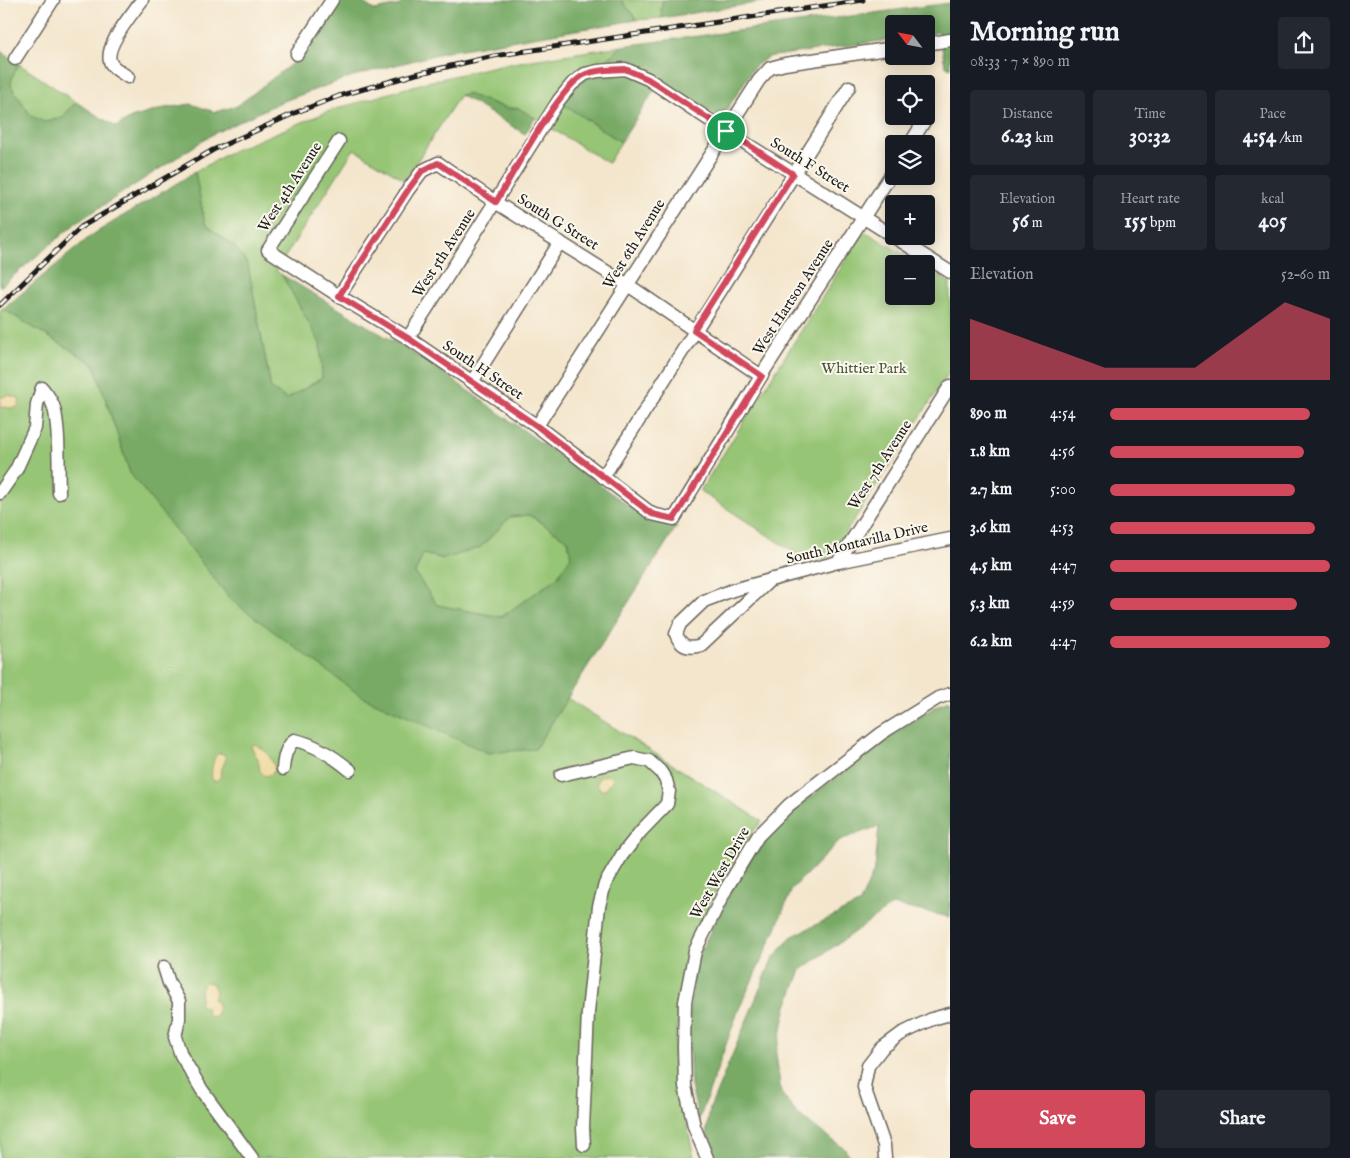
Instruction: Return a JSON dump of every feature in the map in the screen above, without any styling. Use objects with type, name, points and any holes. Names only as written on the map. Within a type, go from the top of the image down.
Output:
[{"type":"street","points":[[15,59],[53,0]]},
{"type":"street","points":[[128,77],[112,65],[109,56],[111,46],[142,0]]},
{"type":"street","points":[[297,54],[332,0]]},
{"type":"street","points":[[935,42],[950,40]]},
{"type":"street","name":"West 6th Avenue","points":[[537,426],[759,80],[770,68],[785,64],[885,49]]},
{"type":"street","name":"South F Street","points":[[598,71],[625,69],[648,79],[793,174],[950,272]]},
{"type":"street","name":"West 5th Avenue","points":[[408,338],[559,100],[572,84],[585,74],[598,71]]},
{"type":"street","points":[[603,477],[849,87]]},
{"type":"street","name":"West 4th Avenue","points":[[268,250],[339,142]]},
{"type":"street","name":"South G Street","points":[[339,296],[422,171],[438,163],[628,285],[762,376]]},
{"type":"street","name":"West Hartson Avenue","points":[[674,519],[762,376],[885,184]]},
{"type":"street","points":[[472,382],[560,242]]},
{"type":"street","name":"South H Street","points":[[268,250],[408,338],[537,426],[652,514],[674,519]]},
{"type":"street","name":"West 7th Avenue","points":[[838,562],[950,386]]},
{"type":"street","points":[[0,493],[16,470],[35,428],[37,404],[42,388],[54,407],[57,426],[58,493]]},
{"type":"street","name":"South Montavilla Drive","points":[[771,579],[701,646],[692,648],[685,646],[679,641],[676,634],[680,624],[704,601],[771,579],[838,562],[950,539]]},
{"type":"street","name":"West West Drive","points":[[707,1158],[694,1126],[685,1086],[685,1002],[695,951],[726,889],[758,836],[789,805],[882,734],[938,698],[950,694]]},
{"type":"street","points":[[282,769],[288,746],[294,740],[307,742],[350,770]]},
{"type":"street","points":[[561,775],[634,758],[649,761],[660,771],[666,780],[669,791],[667,804],[641,831],[622,855],[605,884],[599,906],[588,1012],[583,1128],[584,1145]]},
{"type":"street","points":[[164,967],[169,983],[179,1001],[180,1019],[175,1037],[181,1055],[202,1090],[252,1158]]},
{"type":"street","points":[[886,1158],[884,1146],[864,1088],[868,1066],[882,1048],[901,1034],[932,1019],[950,1014]]},
{"type":"green space","points":[[338,0],[359,0],[374,10],[400,5],[404,0],[621,0],[636,20],[450,51],[353,76],[281,102],[213,134],[76,223],[0,287],[0,51],[19,64],[12,77],[11,86],[31,116],[44,122],[62,118],[76,102],[116,127],[131,118],[165,108],[191,104],[215,112],[237,106],[299,58]]},
{"type":"green space","points":[[621,0],[663,0],[662,18],[636,20]]},
{"type":"green space","points":[[663,0],[774,0],[662,18]]},
{"type":"green space","points":[[950,3],[950,68],[945,65],[939,32],[935,33],[935,15],[885,15],[885,40],[768,57],[754,67],[721,119],[661,80],[621,142],[563,104],[574,90],[622,46]]},
{"type":"green space","points":[[622,46],[574,90],[563,104],[621,142],[608,163],[518,108],[503,107],[468,95],[460,95],[405,180],[354,149],[276,271],[282,275],[321,343],[322,378],[287,399],[271,389],[248,265],[236,248],[205,224],[195,172],[234,150],[332,110],[427,82],[500,65]]},
{"type":"green space","points":[[19,64],[76,102],[62,118],[44,122],[31,116],[11,86],[12,77]]},
{"type":"green space","points":[[467,94],[508,109],[518,108],[535,118],[525,134],[460,95]]},
{"type":"green space","points":[[195,172],[205,224],[236,248],[248,265],[271,389],[287,399],[322,378],[320,343],[282,275],[428,362],[643,516],[677,526],[535,749],[488,753],[361,696],[231,600],[130,473],[94,364],[3,309],[92,235]],"holes":[[[529,515],[568,540],[571,556],[557,578],[501,617],[437,605],[415,573],[423,554],[444,559],[481,547],[510,517]]]},
{"type":"green space","name":"Whittier Park","points":[[866,232],[904,255],[885,255],[885,305],[935,305],[935,274],[950,283],[950,371],[832,554],[828,558],[809,562],[700,491],[861,236]]},
{"type":"green space","points":[[3,309],[94,364],[130,473],[535,749],[567,698],[762,821],[752,833],[716,890],[686,958],[673,1058],[694,1158],[0,1158],[0,311]]},
{"type":"green space","points":[[529,515],[568,540],[571,557],[557,578],[501,617],[437,605],[415,573],[423,554],[444,559],[481,547],[510,517]]},
{"type":"green space","points":[[950,700],[950,917],[892,905],[801,970],[787,1006],[776,1054],[781,1093],[798,1115],[845,1149],[849,1158],[718,1158],[705,1142],[710,1108],[772,960],[791,937],[860,903],[875,868],[879,826],[840,840],[792,889],[738,1011],[699,1120],[691,1086],[688,1022],[696,959],[742,870],[777,822],[902,728],[939,704]]},
{"type":"sand","points":[[8,395],[19,398],[20,403],[16,408],[0,407],[0,398]]},
{"type":"sand","points":[[254,744],[264,750],[270,758],[275,770],[272,774],[265,776],[260,771],[258,759],[251,747]]},
{"type":"sand","points":[[218,753],[224,754],[226,759],[220,773],[221,776],[216,781],[212,780],[212,770],[214,759]]},
{"type":"sand","points":[[610,775],[613,778],[612,782],[608,784],[606,790],[601,790],[597,784],[599,778]]},
{"type":"sand","points":[[205,982],[212,983],[216,991],[213,999],[217,1002],[218,1008],[213,1017],[208,1015],[207,1006],[204,1007],[199,1004],[200,990]]},
{"type":"railway","points":[[0,305],[81,227],[213,150],[297,112],[339,96],[416,74],[494,56],[863,0]]},
{"type":"route","points":[[625,69],[648,79],[726,131],[793,174],[694,330],[762,376],[674,519],[652,514],[537,426],[408,338],[339,296],[422,171],[438,163],[496,202],[559,100],[572,84],[585,74],[625,69]]}]
